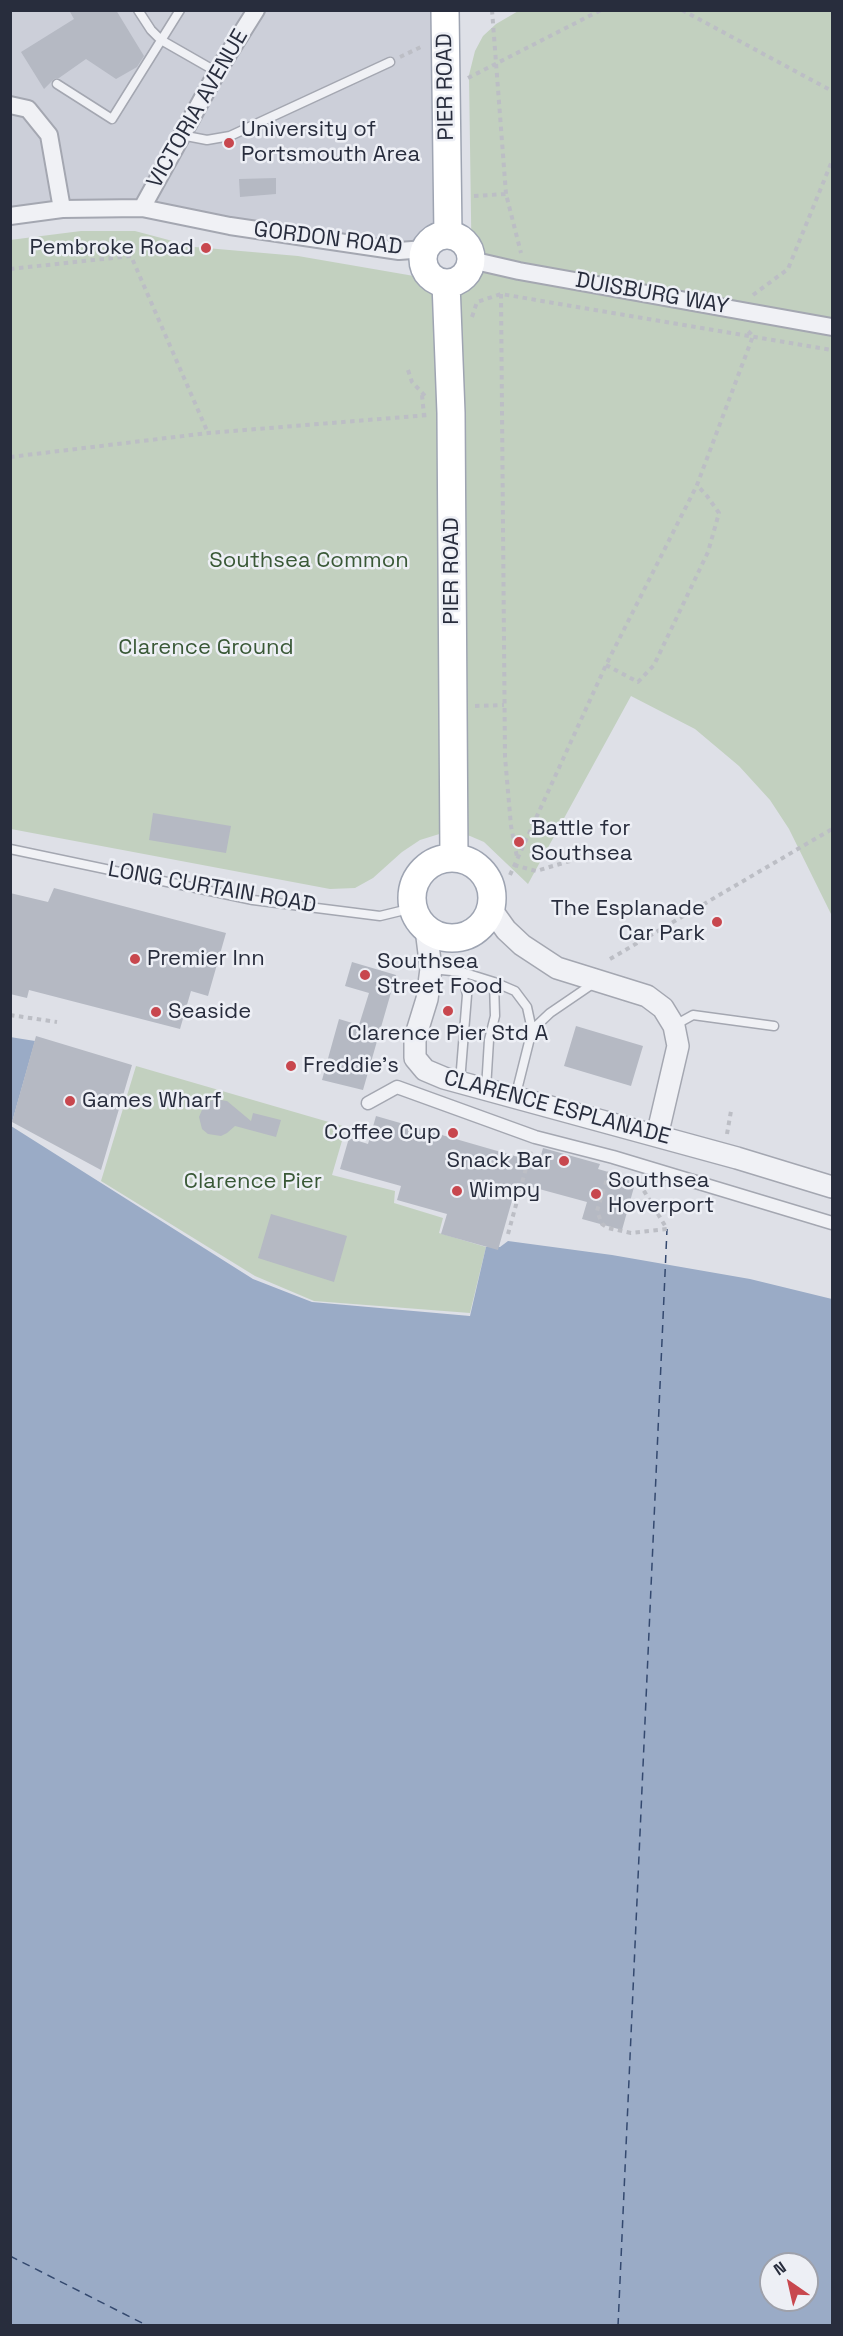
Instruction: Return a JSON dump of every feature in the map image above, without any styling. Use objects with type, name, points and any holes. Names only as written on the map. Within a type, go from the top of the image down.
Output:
[{"type":"main road","name":"PIER ROAD","points":[[445,23],[448,235]]},
{"type":"main road","points":[[439,236],[458,237],[470,251],[469,270],[464,277],[455,282],[446,284],[437,281],[429,276],[424,267],[425,249],[430,241],[439,236]]},
{"type":"main road","name":"PIER ROAD","points":[[446,284],[451,413],[454,858]]},
{"type":"main road","points":[[454,858],[471,864],[484,875],[490,885],[492,897],[491,909],[485,921],[476,930],[464,936],[451,938],[438,936],[420,918],[412,896],[415,884],[422,873],[431,865],[454,858]]},
{"type":"street","name":"VICTORIA AVENUE","points":[[142,208],[217,72],[256,10]]},
{"type":"street","points":[[10,105],[28,109],[49,135],[62,209]]},
{"type":"street","points":[[10,216],[62,209],[142,208]]},
{"type":"street","name":"GORDON ROAD","points":[[142,208],[230,226],[399,251],[425,249]]},
{"type":"street","name":"DUISBURG WAY","points":[[471,260],[519,272],[582,281],[832,327]]},
{"type":"street","points":[[491,909],[506,930],[522,945],[557,968],[647,996],[663,1008],[675,1026],[678,1046],[657,1136]]},
{"type":"street","name":"CLARENCE ESPLANADE","points":[[420,918],[431,969],[427,999],[415,1038],[414,1058],[425,1070],[460,1083],[738,1158],[832,1186]]},
{"type":"street","points":[[368,1103],[397,1088],[535,1137],[614,1157],[832,1223]]},
{"type":"lane","points":[[138,10],[151,30],[161,40],[217,72]]},
{"type":"lane","points":[[57,84],[112,119],[180,10]]},
{"type":"lane","points":[[182,135],[207,140],[230,136],[390,62]]},
{"type":"lane","name":"LONG CURTAIN ROAD","points":[[10,849],[253,900],[380,916],[420,918]]},
{"type":"lane","points":[[431,969],[462,972],[494,982],[515,992],[527,1007],[532,1030],[515,1098]]},
{"type":"lane","points":[[460,1083],[467,995],[462,972]]},
{"type":"lane","points":[[532,1030],[550,1013],[596,981]]},
{"type":"lane","points":[[486,1090],[489,1040],[495,1016],[494,982]]},
{"type":"lane","points":[[675,1026],[693,1015],[774,1026]]},
{"type":"path","points":[[492,10],[506,194],[522,258]]},
{"type":"path","points":[[446,89],[601,10]]},
{"type":"path","points":[[682,10],[832,91]]},
{"type":"path","points":[[390,62],[445,23]]},
{"type":"path","points":[[749,298],[789,269],[832,161]]},
{"type":"path","points":[[474,196],[506,194]]},
{"type":"path","points":[[10,269],[131,256],[208,433]]},
{"type":"path","points":[[470,321],[477,302],[501,294],[832,350]]},
{"type":"path","points":[[501,294],[505,757],[517,858]]},
{"type":"path","points":[[742,325],[753,336]]},
{"type":"path","points":[[510,875],[606,665],[697,485],[753,336]]},
{"type":"path","points":[[408,370],[412,382],[422,396],[435,403]]},
{"type":"path","points":[[10,457],[208,433],[424,415],[422,396]]},
{"type":"path","points":[[606,665],[638,682],[654,664],[708,552],[719,513],[708,496],[697,485]]},
{"type":"path","points":[[472,706],[504,705]]},
{"type":"path","points":[[610,959],[832,829]]},
{"type":"path","points":[[514,865],[536,871],[570,861]]},
{"type":"path","points":[[10,1015],[57,1022]]},
{"type":"path","points":[[727,1135],[731,1112]]},
{"type":"path","points":[[508,1234],[535,1137]]},
{"type":"path","points":[[605,1186],[597,1211],[602,1224],[608,1228],[632,1233],[667,1229],[647,1197]]},
{"type":"shaded area","name":"University of Portsmouth Area","points":[[10,11],[446,11],[448,198],[423,258],[142,208],[11,216]]},
{"type":"green space","name":"Southsea Common","points":[[520,10],[832,11],[832,916],[789,829],[770,800],[739,766],[695,729],[631,696],[528,884],[484,842],[449,831],[420,840],[402,852],[373,878],[355,888],[330,889],[11,829],[10,240],[81,231],[135,231],[195,247],[298,256],[472,286],[469,75],[475,51],[483,36],[496,24]]},
{"type":"green space","name":"Clarence Pier","points":[[136,1066],[346,1127],[332,1175],[395,1191],[394,1203],[443,1218],[439,1233],[486,1247],[470,1313],[314,1301],[255,1276],[101,1181]]},
{"type":"water","points":[[10,1037],[35,1041],[11,1126],[253,1279],[312,1302],[470,1316],[486,1247],[500,1247],[508,1241],[612,1255],[750,1279],[832,1299],[832,2325],[11,2325]]},
{"type":"building","points":[[69,10],[116,10],[144,56],[137,67],[116,79],[86,59],[59,78],[54,79],[44,89],[21,52],[74,19]]},
{"type":"building","points":[[276,178],[276,194],[240,197],[239,179]]},
{"type":"building","points":[[153,813],[231,826],[226,853],[149,840]]},
{"type":"building","points":[[54,888],[226,933],[208,996],[191,991],[180,1029],[29,990],[27,998],[10,994],[10,893],[48,902]]},
{"type":"building","points":[[352,962],[396,975],[363,1090],[322,1080],[339,1019],[359,1025],[369,993],[345,986]]},
{"type":"building","points":[[576,1026],[643,1046],[631,1086],[564,1066]]},
{"type":"building","name":"Games Wharf","points":[[36,1036],[132,1065],[101,1170],[12,1122]]},
{"type":"building","points":[[214,1099],[227,1101],[251,1121],[253,1113],[281,1120],[276,1137],[235,1126],[221,1136],[208,1134],[202,1129],[199,1117],[204,1105]]},
{"type":"building","points":[[376,1116],[539,1163],[543,1148],[600,1164],[598,1169],[636,1180],[622,1230],[582,1219],[587,1202],[517,1183],[498,1250],[441,1234],[447,1214],[397,1200],[401,1186],[340,1169],[349,1138],[368,1144]]},
{"type":"building","points":[[271,1214],[347,1236],[334,1282],[258,1258]]},
{"type":"ferry route","points":[[618,2326],[667,1229]]},
{"type":"ferry route","points":[[10,2256],[148,2326]]},
{"type":"place","name":"University of Portsmouth Area","points":[[229,143]]},
{"type":"place","name":"Pembroke Road","points":[[206,248]]},
{"type":"place","name":"Battle for Southsea","points":[[519,842]]},
{"type":"place","name":"The Esplanade Car Park","points":[[717,922]]},
{"type":"place","name":"Premier Inn","points":[[135,959]]},
{"type":"place","name":"Southsea Street Food","points":[[365,975]]},
{"type":"place","name":"Clarence Pier Std A","points":[[448,1011]]},
{"type":"place","name":"Seaside","points":[[156,1012]]},
{"type":"place","name":"Freddie's","points":[[291,1066]]},
{"type":"place","name":"Games Wharf","points":[[70,1101]]},
{"type":"place","name":"Coffee Cup","points":[[453,1133]]},
{"type":"place","name":"Snack Bar","points":[[564,1161]]},
{"type":"place","name":"Wimpy","points":[[457,1191]]},
{"type":"place","name":"Southsea Hoverport","points":[[596,1194]]},
{"type":"park label","name":"Clarence Ground","points":[[206,648]]}]
